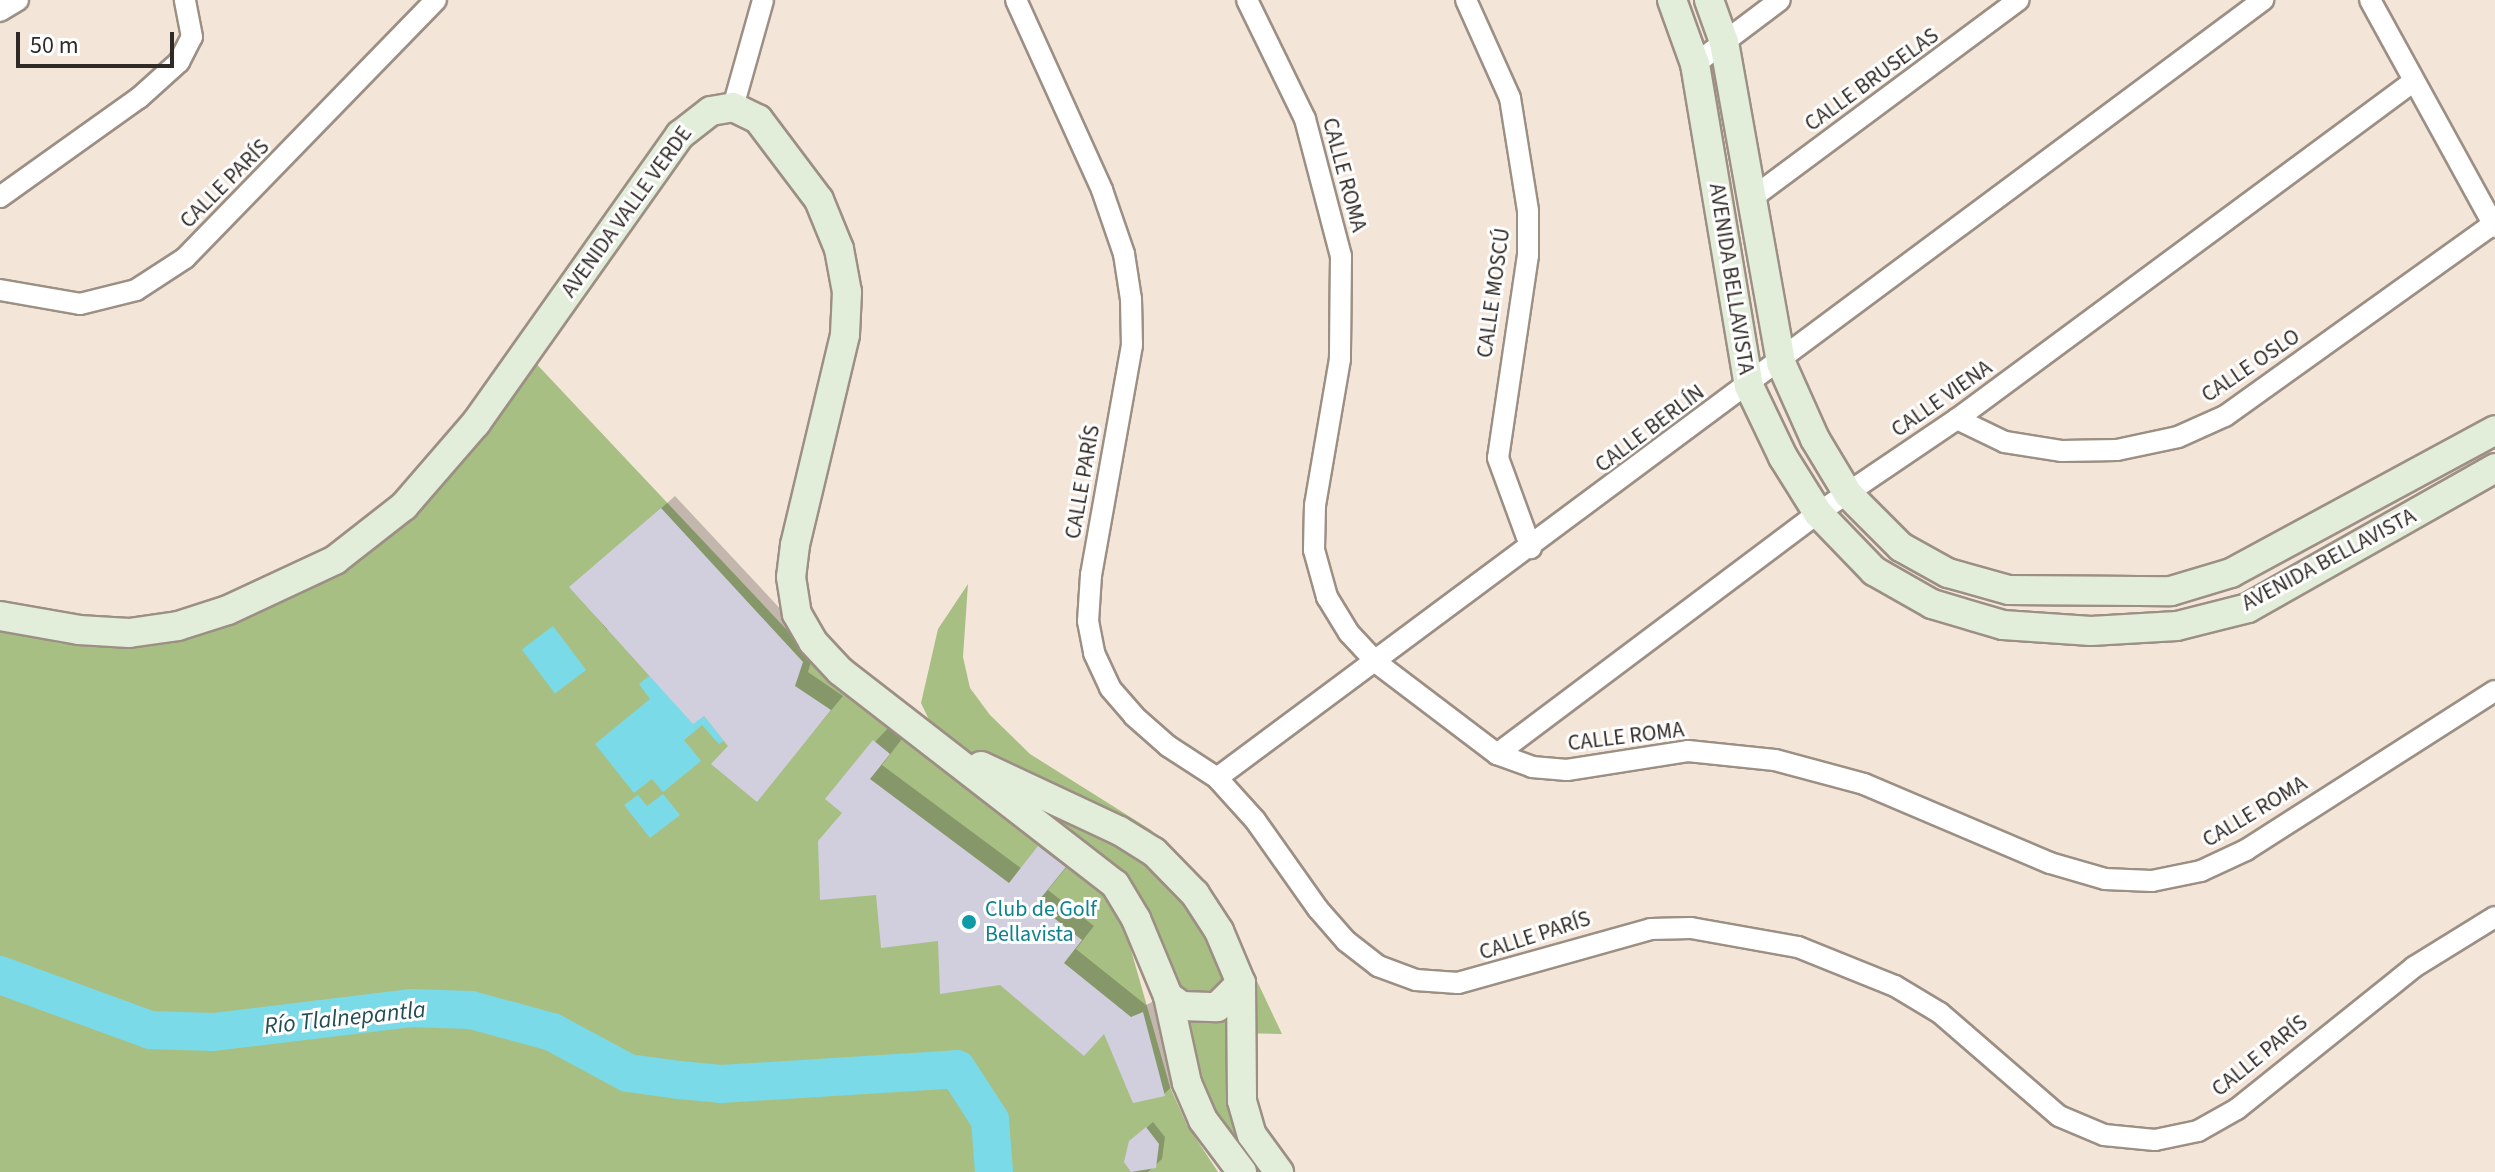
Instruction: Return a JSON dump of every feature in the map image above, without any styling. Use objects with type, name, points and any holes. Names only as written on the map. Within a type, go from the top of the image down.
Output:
[{"type":"street","points":[[0,11],[18,0]]},
{"type":"street","points":[[0,197],[139,98],[179,62],[192,37],[185,0]]},
{"type":"street","name":"CALLE PARÍS","points":[[0,290],[80,304],[136,290],[185,258],[436,0]]},
{"type":"street","points":[[763,0],[733,107],[758,119],[819,200],[839,249],[847,292],[845,335],[795,545],[791,577],[797,614],[813,642],[840,671],[1115,884],[1136,919],[1168,996],[1198,1108],[1224,1153],[1242,1172]]},
{"type":"street","name":"CALLE PARÍS","points":[[1016,0],[1102,190],[1124,254],[1131,299],[1132,345],[1091,575],[1088,621],[1094,653],[1110,688],[1134,716],[1168,746],[1217,778],[1255,820],[1327,920],[1378,966],[1416,980],[1458,983],[1651,929],[1691,928],[1798,947],[1895,986],[1940,1013],[2059,1116],[2104,1135],[2155,1140],[2198,1131],[2237,1109],[2414,967],[2495,917]]},
{"type":"street","name":"CALLE ROMA","points":[[1247,0],[1305,119],[1341,256],[1340,359],[1315,505],[1314,550],[1327,597],[1349,633],[1377,663],[1497,754],[1532,767],[1567,770],[1688,751],[1775,760],[1864,784],[2050,863],[2105,879],[2152,881],[2201,871],[2246,850],[2495,691]]},
{"type":"street","name":"CALLE MOSCÚ","points":[[1466,0],[1510,98],[1525,185],[1528,255],[1498,458],[1531,548]]},
{"type":"street","name":"AVENIDA BELLAVISTA","points":[[1672,0],[1695,64],[1749,386],[1783,457],[1818,513],[1874,571],[1932,604],[2003,625],[2091,631],[2177,626],[2248,608],[2495,468]]},
{"type":"street","name":"AVENIDA BELLAVISTA","points":[[1709,0],[1724,42],[1781,363],[1815,439],[1848,494],[1901,547],[1948,573],[2009,590],[2171,591],[2231,573],[2495,430]]},
{"type":"street","points":[[1695,64],[1780,0]]},
{"type":"street","name":"CALLE BRUSELAS","points":[[1752,198],[2019,0]]},
{"type":"street","name":"CALLE BERLÍN","points":[[1217,778],[1781,363],[2263,0]]},
{"type":"street","points":[[2370,0],[2494,226]]},
{"type":"street","name":"CALLE VIENA","points":[[1497,754],[1818,513],[1957,419],[2414,81]]},
{"type":"street","name":"AVENIDA VALLE VERDE","points":[[0,616],[79,630],[129,633],[178,626],[228,610],[335,560],[404,506],[476,423],[680,135],[711,111],[733,107]]},
{"type":"street","name":"CALLE OSLO","points":[[1957,419],[2005,442],[2062,451],[2117,450],[2178,437],[2225,416],[2494,226]]},
{"type":"street","points":[[936,747],[1070,804],[1154,852],[1195,894],[1219,931],[1241,983],[1242,1101],[1252,1135],[1279,1172]]},
{"type":"street","points":[[1168,996],[1191,1008],[1217,1007],[1241,983]]},
{"type":"green space","name":"Club de Golf Bellavista","points":[[529,356],[804,648],[1079,868],[1106,895],[1127,936],[1170,1087],[1187,1125],[1218,1172],[0,1172],[0,628],[58,643],[125,649],[174,643],[283,600],[334,568]],"holes":[[[880,1070],[721,1084],[687,1080]]]},
{"type":"green space","points":[[968,584],[963,657],[970,688],[990,715],[1030,754],[1151,830],[1197,877],[1230,924],[1282,1034],[1237,1033],[1274,1172],[1248,1172],[1206,1118],[1169,991],[1141,916],[940,743],[921,703],[938,629]]},
{"type":"water","points":[[553,626],[586,670],[555,693],[522,649]]},
{"type":"water","points":[[653,673],[704,716],[724,741],[719,744],[702,725],[684,740],[701,761],[663,792],[652,779],[634,793],[595,744],[650,699],[639,684]]},
{"type":"water","points":[[663,794],[680,815],[650,838],[624,805],[638,795],[647,806]]},
{"type":"building","points":[[661,508],[803,662],[795,686],[831,710],[757,802],[711,764],[728,746],[704,716],[693,724],[569,587]]},
{"type":"building","name":"Club de Golf Bellavista","points":[[873,740],[890,754],[870,779],[1009,883],[1038,846],[1066,867],[1036,904],[1082,940],[1064,963],[1131,1017],[1143,1012],[1165,1096],[1133,1103],[1104,1034],[1084,1056],[1000,985],[940,994],[938,941],[881,948],[876,895],[820,900],[818,841],[842,813],[825,799]]},
{"type":"building","points":[[1146,1127],[1159,1144],[1156,1168],[1131,1172],[1124,1162],[1129,1141]]},
{"type":"waterway","name":"Río Tlalnepantla","points":[[0,975],[150,1030],[213,1032],[411,1008],[471,1010],[552,1032],[628,1073],[679,1080],[721,1084],[957,1069],[990,1120],[994,1172]]},
{"type":"place","name":"Club de Golf Bellavista","points":[[969,922]]}]
